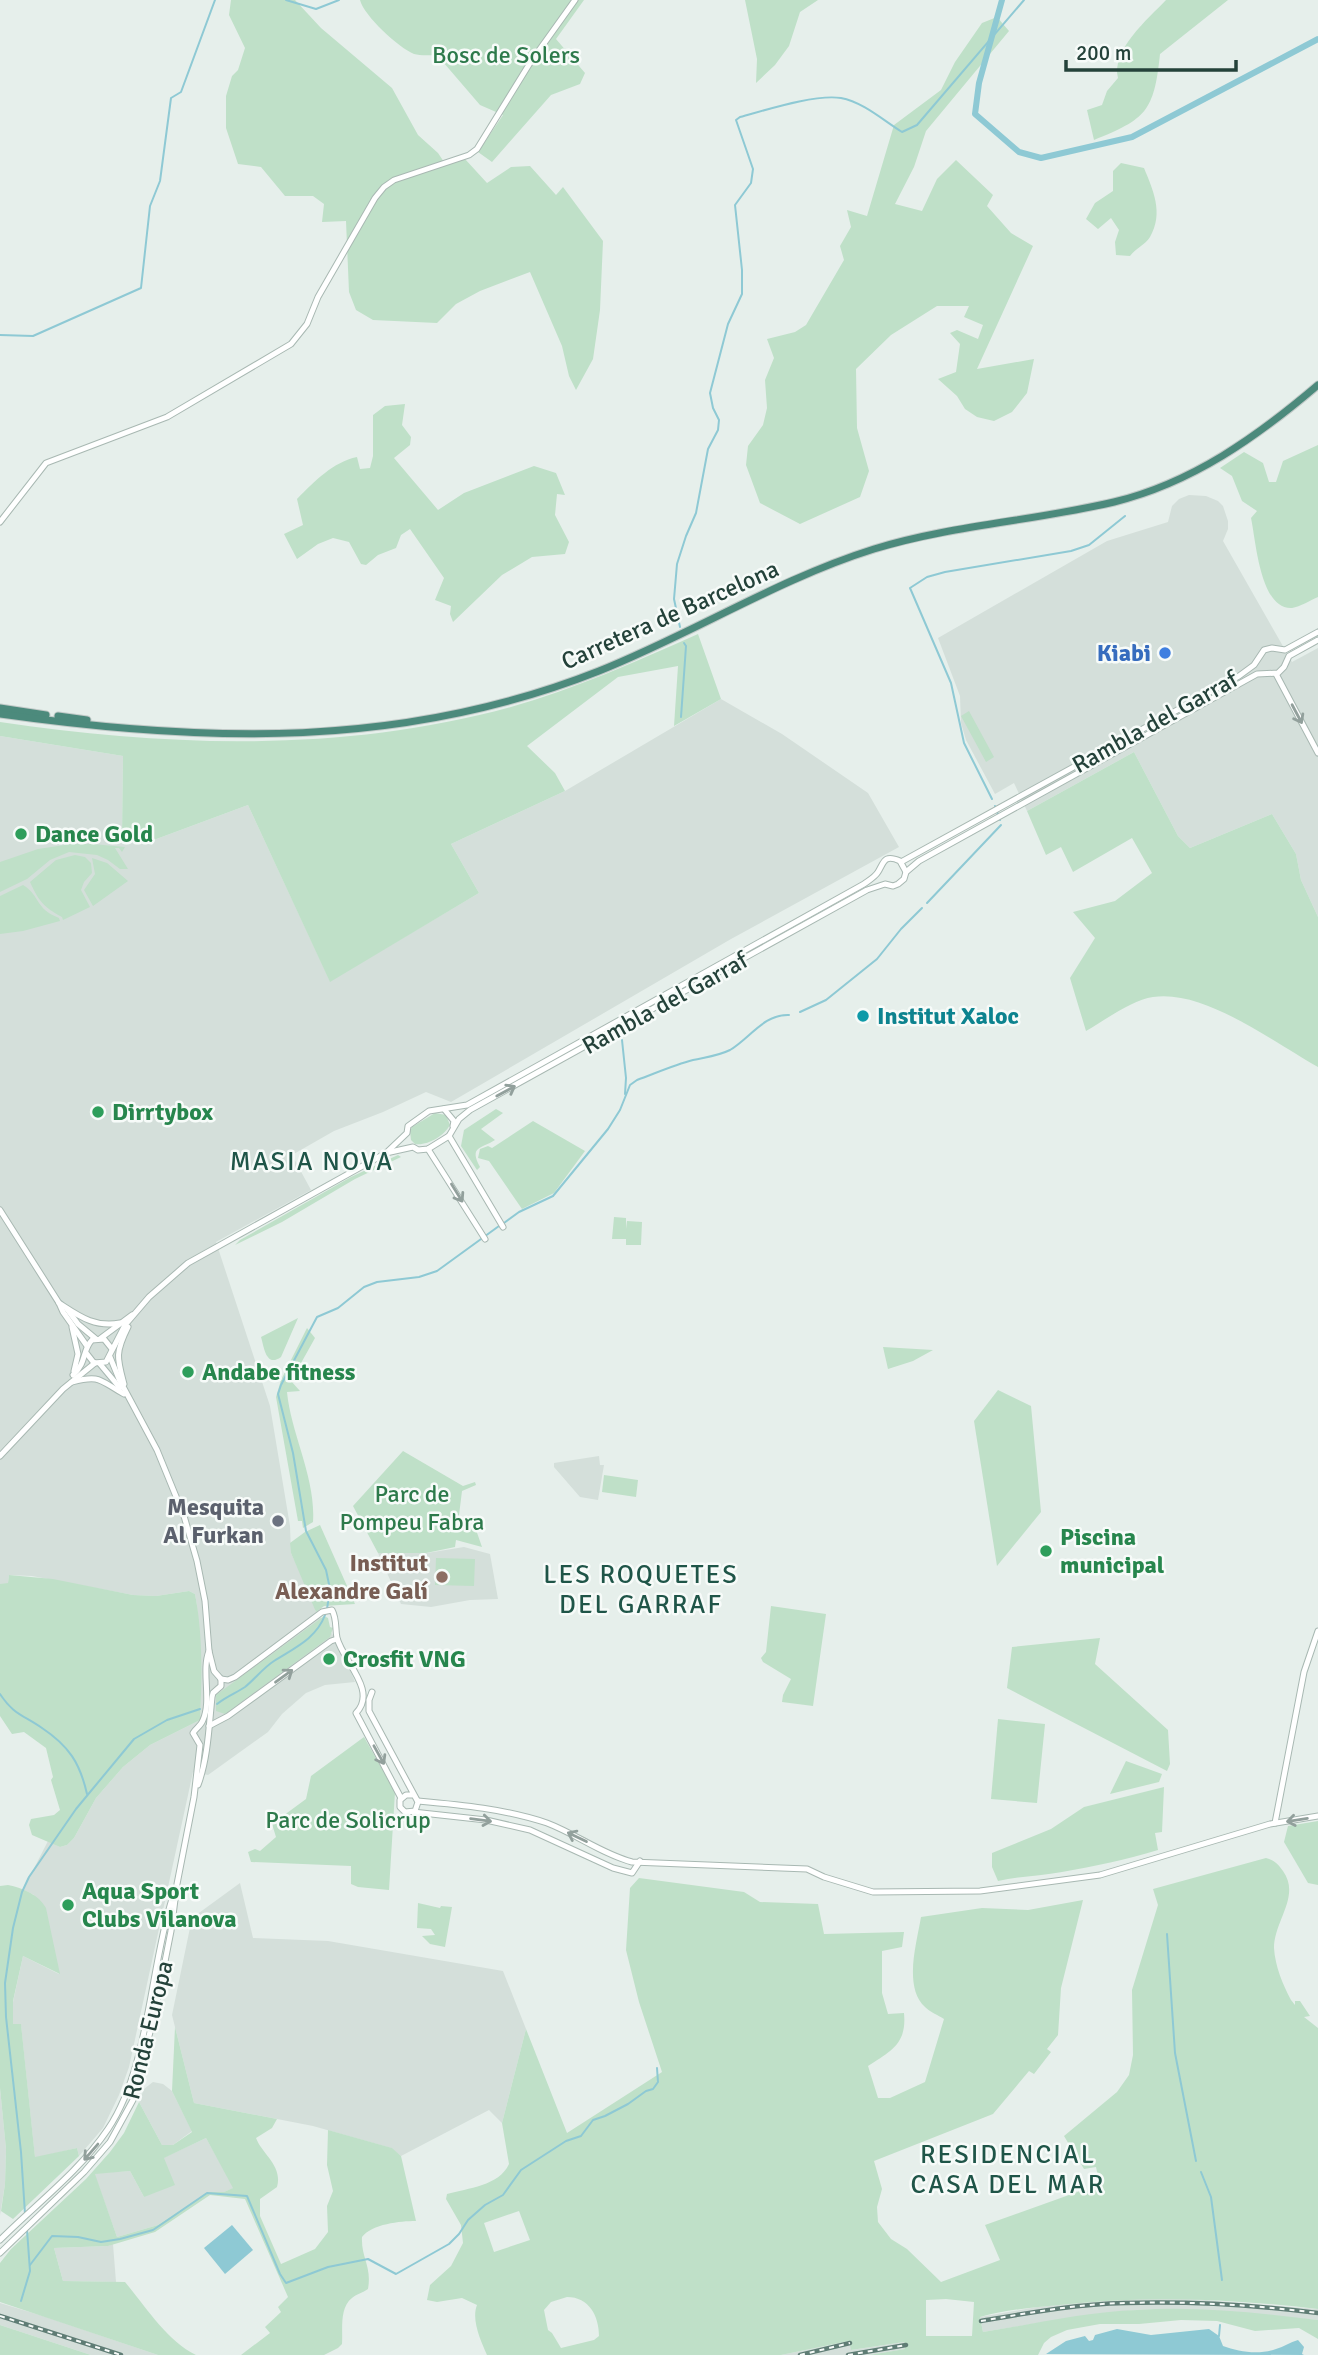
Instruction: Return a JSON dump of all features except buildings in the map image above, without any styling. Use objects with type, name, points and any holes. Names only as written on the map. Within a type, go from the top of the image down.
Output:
[{"type":"highway","name":"Carretera de Barcelona","points":[[0,714],[135,729],[272,735],[370,728],[420,721],[492,705],[607,668],[809,573],[871,550],[941,532],[1088,507],[1149,491],[1204,467],[1239,446],[1318,385]]},
{"type":"highway","points":[[0,708],[132,726],[135,729]]},
{"type":"street","points":[[0,522],[46,463],[167,417],[291,344],[307,324],[318,297],[379,192],[394,180],[469,155],[477,149],[530,62],[575,0]]},
{"type":"street","name":"Rambla del Garraf","points":[[451,1133],[459,1119],[470,1110],[867,890],[885,884],[898,884],[904,879],[906,872],[919,861],[994,815],[1239,676],[1264,650],[1290,648],[1318,632]]},
{"type":"street","name":"Rambla del Garraf","points":[[1001,811],[1251,677],[1264,672],[1276,674],[1282,670],[1289,656],[1318,640]]},
{"type":"street","points":[[1277,649],[1283,654],[1285,661]]},
{"type":"street","name":"Rambla del Garraf","points":[[1258,659],[1264,672]]},
{"type":"street","points":[[1276,674],[1318,753]]},
{"type":"street","name":"Rambla del Garraf","points":[[444,1109],[467,1105],[864,884],[878,872],[885,860],[893,858],[901,862],[994,815]]},
{"type":"street","points":[[901,862],[906,872]]},
{"type":"street","points":[[878,872],[885,884]]},
{"type":"street","points":[[386,1153],[412,1147],[418,1150],[428,1149],[451,1133],[454,1121],[444,1109],[429,1111],[408,1126],[407,1133],[412,1147]]},
{"type":"street","points":[[88,1346],[137,1311],[188,1263],[386,1153],[407,1133]]},
{"type":"street","points":[[451,1133],[503,1227]]},
{"type":"street","points":[[428,1149],[485,1238]]},
{"type":"street","points":[[0,1210],[71,1324],[88,1346],[82,1365],[72,1379],[0,1455]]},
{"type":"street","points":[[59,1303],[90,1322],[104,1325],[120,1323]]},
{"type":"street","points":[[66,1307],[78,1324],[98,1339],[107,1341],[111,1349]]},
{"type":"street","points":[[124,1390],[117,1352],[137,1311]]},
{"type":"street","points":[[72,1379],[110,1357],[111,1349],[130,1321]]},
{"type":"street","points":[[71,1324],[78,1354],[72,1379]]},
{"type":"street","points":[[87,1354],[98,1363]]},
{"type":"street","name":"Ronda Europa","points":[[110,1357],[124,1390],[157,1450],[184,1516],[205,1601],[209,1651],[222,1685],[212,1697],[202,1775],[194,1797]]},
{"type":"street","name":"Ronda Europa","points":[[98,1363],[124,1390]]},
{"type":"street","points":[[72,1379],[100,1379],[124,1390]]},
{"type":"street","points":[[217,1689],[211,1689],[207,1681],[212,1675],[225,1680],[235,1677],[322,1612],[332,1610],[337,1639],[363,1692],[362,1707],[356,1713],[401,1798]]},
{"type":"street","points":[[1275,1823],[1304,1672],[1318,1632]]},
{"type":"street","points":[[197,1740],[202,1741],[207,1732],[228,1716],[337,1639]]},
{"type":"street","name":"Ronda Europa","points":[[0,2253],[84,2172],[110,2142],[133,2100],[155,2012],[194,1797],[200,1745],[193,1733],[205,1715],[206,1657],[209,1651]]},
{"type":"street","points":[[369,1711],[372,1692]]},
{"type":"street","points":[[362,1707],[369,1711],[416,1798],[417,1808],[413,1812]]},
{"type":"street","points":[[198,1727],[204,1727],[207,1732]]},
{"type":"street","points":[[640,1861],[632,1873],[613,1868],[530,1830],[486,1820],[406,1813],[399,1804],[401,1798],[407,1794],[416,1798],[508,1811],[548,1824],[623,1859],[807,1869],[873,1892],[980,1891],[1100,1875],[1275,1823],[1318,1816]]},
{"type":"street","name":"Ronda Europa","points":[[0,2240],[82,2162],[99,2143],[122,2104],[138,2053],[163,1929],[177,1884]]},
{"type":"shaded area","points":[[1189,495],[1206,496],[1223,506],[1228,529],[1223,541],[1292,662],[1318,648],[1318,917],[1301,880],[1296,854],[1272,814],[1190,848],[1178,836],[1134,752],[1027,811],[1014,783],[995,794],[966,740],[961,723],[960,696],[938,638],[1107,541],[1168,522],[1172,506]]},
{"type":"shaded area","points":[[721,699],[782,734],[868,793],[899,847],[731,939],[451,1102],[426,1092],[334,1131],[292,1155],[311,1190],[216,1242],[270,1406],[290,1526],[291,1553],[315,1610],[340,1645],[355,1682],[325,1685],[306,1693],[282,1714],[268,1732],[208,1775],[193,1772],[129,2067],[119,2095],[103,2128],[79,2156],[77,2148],[35,2158],[21,2025],[13,2025],[13,2002],[23,1956],[59,1974],[34,1895],[24,1890],[25,1886],[48,1841],[60,1847],[67,1845],[74,1838],[96,1798],[123,1767],[150,1745],[200,1720],[201,1676],[197,1606],[195,1594],[189,1591],[156,1596],[133,1595],[32,1576],[9,1575],[8,1584],[0,1584],[0,736],[123,756],[122,835],[151,841],[248,805],[330,981],[479,893],[451,844],[565,791]]},
{"type":"shaded area","points":[[599,1456],[600,1465],[604,1465],[598,1500],[580,1497],[554,1467],[554,1463]]},
{"type":"shaded area","name":"Institut Alexandre Galí","points":[[464,1547],[490,1554],[498,1599],[470,1600],[431,1607],[401,1604],[378,1553],[427,1553]]},
{"type":"shaded area","points":[[240,1883],[253,1938],[328,1941],[503,1971],[526,2029],[502,2123],[489,2110],[401,2156],[391,2148],[313,2126],[194,2103],[172,2015],[192,1918]]},
{"type":"shaded area","points":[[153,2082],[163,2084],[172,2091],[192,2131],[173,2145],[162,2145],[139,2102],[144,2089]]},
{"type":"shaded area","points":[[0,2088],[6,2149],[5,2184],[0,2215]]},
{"type":"shaded area","points":[[206,2138],[234,2188],[224,2192],[208,2192],[158,2225],[117,2237],[94,2173],[130,2171],[144,2197],[163,2158]]},
{"type":"shaded area","points":[[113,2244],[116,2282],[63,2281],[54,2248]]},
{"type":"shaded area","points":[[1134,2298],[1194,2299],[1318,2309],[1318,2320],[1179,2309],[1136,2310],[983,2332],[980,2317],[1037,2307]]},
{"type":"shaded area","points":[[0,2303],[158,2355],[91,2355],[0,2325]]},
{"type":"shaded area","points":[[850,2341],[851,2350],[904,2342],[906,2349],[869,2355],[781,2355]]},
{"type":"green space","points":[[231,0],[295,0],[321,28],[392,88],[418,135],[438,153],[446,165],[465,159],[487,183],[511,167],[530,166],[556,195],[563,187],[603,241],[600,310],[593,359],[576,390],[569,376],[562,346],[530,272],[480,291],[456,304],[437,323],[373,320],[356,310],[349,292],[346,221],[322,222],[324,204],[313,196],[285,196],[261,167],[238,164],[226,128],[226,96],[245,48],[229,15]]},
{"type":"green space","name":"Bosc de Solers","points":[[360,0],[584,0],[556,39],[585,73],[580,84],[551,95],[492,162],[478,152],[503,115],[480,105],[437,55],[414,54],[400,45],[375,23]]},
{"type":"green space","points":[[745,0],[818,0],[800,12],[789,46],[775,65],[756,83],[757,59]]},
{"type":"green space","points":[[1166,0],[1228,0],[1160,54],[1154,89],[1144,111],[1125,126],[1094,140],[1087,110],[1102,105],[1107,91],[1118,78],[1117,67],[1125,46]]},
{"type":"green space","points":[[997,17],[1009,31],[926,131],[914,167],[895,204],[922,211],[937,179],[956,160],[993,195],[987,206],[1011,233],[1033,246],[977,369],[1034,359],[1027,393],[1012,412],[994,421],[977,417],[965,409],[957,396],[938,379],[956,372],[960,344],[950,333],[957,330],[978,339],[983,325],[964,317],[969,306],[937,306],[891,335],[856,369],[857,428],[869,471],[860,497],[800,524],[760,503],[746,465],[748,446],[763,425],[767,408],[765,380],[774,358],[767,339],[795,332],[806,325],[844,260],[840,246],[851,227],[847,210],[867,216],[894,125],[941,90],[955,62],[982,23]]},
{"type":"green space","points":[[1121,163],[1144,168],[1154,193],[1157,210],[1150,237],[1130,256],[1116,255],[1115,242],[1119,230],[1111,218],[1098,229],[1086,219],[1095,203],[1113,191],[1113,171]]},
{"type":"green space","points":[[405,404],[402,425],[411,437],[410,445],[394,458],[438,510],[464,493],[534,466],[556,473],[565,495],[557,494],[555,515],[569,542],[565,554],[532,557],[502,575],[453,622],[451,606],[435,600],[444,578],[410,529],[401,535],[396,548],[378,555],[366,565],[361,564],[349,542],[333,538],[318,544],[297,559],[284,534],[303,525],[297,499],[325,473],[340,463],[357,457],[360,469],[370,468],[373,456],[373,415],[385,406]]},
{"type":"green space","points":[[1318,445],[1318,597],[1292,608],[1281,606],[1273,598],[1261,572],[1251,518],[1257,511],[1242,501],[1232,476],[1220,468],[1244,452],[1263,463],[1269,482],[1276,482],[1283,461]]},
{"type":"green space","points":[[698,634],[721,699],[674,726],[678,666],[618,677],[527,746],[555,773],[565,791],[451,844],[479,893],[330,982],[248,805],[151,841],[122,835],[123,756],[0,736],[0,722],[128,737],[192,740],[320,739],[384,732],[448,722],[535,700],[606,674]]},
{"type":"green space","points":[[969,711],[994,757],[986,762],[961,716]]},
{"type":"green space","points":[[1134,752],[1178,836],[1190,848],[1272,814],[1296,854],[1301,880],[1318,917],[1318,1067],[1216,1009],[1173,997],[1153,997],[1136,1002],[1086,1031],[1070,978],[1095,938],[1073,912],[1115,901],[1152,873],[1132,838],[1073,872],[1061,847],[1046,855],[1027,811]]},
{"type":"green space","points":[[71,844],[125,847],[122,852],[115,848],[128,869],[120,869],[97,855],[69,852],[50,860],[27,879],[0,892],[0,862],[38,849]]},
{"type":"green space","points":[[75,855],[85,857],[91,863],[92,873],[81,890],[90,907],[63,920],[43,903],[30,882],[56,860]]},
{"type":"green space","points":[[92,858],[107,863],[128,881],[93,906],[84,890],[95,874]]},
{"type":"green space","points":[[23,885],[33,893],[45,910],[60,921],[0,934],[0,896]]},
{"type":"green space","points":[[496,1109],[503,1113],[481,1129],[495,1140],[476,1152],[480,1167],[477,1170],[461,1146],[464,1130]]},
{"type":"green space","points":[[435,1113],[446,1115],[450,1125],[435,1139],[415,1144],[411,1140],[412,1127]]},
{"type":"green space","points":[[533,1121],[585,1151],[554,1193],[522,1209],[489,1161],[478,1158],[480,1149],[488,1146],[492,1148]]},
{"type":"green space","points":[[398,1155],[401,1157],[355,1179],[282,1222],[235,1245],[351,1177]]},
{"type":"green space","points":[[614,1217],[626,1218],[626,1229],[627,1221],[642,1222],[641,1245],[626,1245],[626,1239],[612,1239]]},
{"type":"green space","points":[[298,1318],[281,1357],[276,1360],[269,1358],[261,1337]]},
{"type":"green space","points":[[307,1328],[315,1338],[291,1381],[300,1391],[287,1392],[313,1506],[313,1522],[303,1528],[302,1521],[298,1521],[276,1397],[281,1380]]},
{"type":"green space","points":[[883,1347],[933,1350],[913,1361],[888,1369]]},
{"type":"green space","points":[[998,1390],[1031,1406],[1041,1512],[997,1566],[974,1421]]},
{"type":"green space","name":"Parc de Pompeu Fabra","points":[[403,1451],[463,1486],[475,1482],[476,1485],[462,1491],[458,1523],[474,1524],[482,1547],[456,1540],[455,1547],[426,1553],[378,1553],[353,1506]]},
{"type":"green space","points":[[604,1475],[638,1480],[636,1497],[602,1492]]},
{"type":"green space","points":[[320,1525],[355,1604],[324,1606],[316,1612],[291,1553],[290,1543]]},
{"type":"green space","points":[[436,1558],[475,1559],[474,1586],[435,1585]]},
{"type":"green space","points":[[9,1575],[53,1579],[133,1595],[156,1596],[189,1591],[195,1594],[198,1609],[201,1641],[200,1720],[150,1745],[123,1767],[96,1798],[74,1838],[67,1845],[60,1847],[32,1835],[29,1825],[31,1819],[54,1815],[60,1810],[51,1780],[53,1777],[46,1748],[24,1732],[12,1734],[0,1716],[0,1584],[8,1583]]},
{"type":"green space","points":[[771,1606],[826,1614],[813,1706],[782,1702],[791,1679],[763,1662],[761,1658],[766,1652]]},
{"type":"green space","points":[[324,1616],[333,1628],[330,1637],[225,1714],[216,1711],[216,1695]]},
{"type":"green space","points":[[1100,1638],[1095,1664],[1168,1730],[1170,1764],[1167,1771],[1007,1688],[1012,1647]]},
{"type":"green space","points":[[998,1719],[1045,1724],[1037,1803],[991,1799]]},
{"type":"green space","name":"Parc de Solicrup","points":[[364,1737],[395,1792],[389,1890],[351,1884],[351,1866],[251,1862],[248,1852],[255,1849],[260,1851],[276,1837],[272,1824],[306,1799],[311,1776]]},
{"type":"green space","points":[[1126,1761],[1162,1774],[1159,1782],[1110,1794]]},
{"type":"green space","points":[[1164,1787],[1162,1832],[1155,1833],[1158,1850],[1086,1867],[998,1881],[992,1867],[992,1853],[1051,1829],[1084,1807]]},
{"type":"green space","points":[[1318,1821],[1318,1885],[1308,1883],[1284,1842],[1288,1826]]},
{"type":"green space","points":[[1266,1858],[1278,1864],[1288,1880],[1288,1899],[1275,1938],[1276,1962],[1291,2000],[1295,2005],[1295,2001],[1300,2001],[1310,2016],[1304,2017],[1318,2028],[1318,2309],[1189,2299],[1092,2302],[1020,2309],[980,2317],[983,2332],[1098,2313],[1182,2309],[1318,2320],[1318,2339],[1299,2328],[1255,2331],[1217,2321],[1181,2320],[1100,2324],[1067,2330],[1044,2343],[1038,2355],[869,2355],[905,2349],[904,2342],[851,2350],[849,2341],[781,2355],[487,2355],[476,2324],[477,2305],[462,2298],[437,2302],[427,2300],[430,2285],[451,2266],[463,2243],[461,2225],[446,2199],[447,2194],[491,2182],[509,2164],[502,2123],[526,2029],[567,2133],[662,2072],[639,2002],[626,1950],[630,1888],[639,1878],[744,1892],[760,1902],[818,1904],[824,1934],[904,1932],[902,1947],[882,1951],[882,1993],[888,2014],[904,2013],[904,2024],[896,2046],[868,2066],[878,2098],[890,2098],[925,2082],[944,2019],[925,2007],[915,1988],[913,1964],[921,1917],[982,1908],[1028,1910],[1083,1900],[1061,1988],[1058,2035],[1047,2049],[1051,2052],[1034,2074],[1029,2071],[993,2114],[874,2161],[882,2189],[877,2207],[878,2222],[891,2239],[907,2249],[941,2282],[1000,2260],[985,2225],[1083,2190],[1093,2192],[1100,2186],[1096,2167],[1084,2169],[1064,2136],[1117,2092],[1129,2075],[1133,2055],[1132,1990],[1158,1905],[1153,1889]],"holes":[[[519,2211],[530,2240],[494,2252],[484,2223]],[[567,2297],[587,2304],[595,2315],[599,2336],[594,2340],[561,2348],[548,2330],[544,2310],[551,2302]],[[926,2300],[974,2302],[972,2336],[926,2336]]]},
{"type":"green space","points":[[8,1885],[30,1893],[46,1908],[60,1974],[23,1956],[13,2001],[13,2024],[21,2024],[35,2157],[77,2148],[79,2156],[13,2219],[1,2211],[6,2149],[0,2088],[0,1886]]},
{"type":"green space","points":[[418,1903],[440,1908],[452,1907],[445,1947],[430,1944],[422,1936],[435,1935],[431,1929],[417,1928]]},
{"type":"green space","points":[[175,2027],[194,2103],[277,2119],[272,2128],[256,2138],[277,2173],[277,2187],[260,2199],[260,2216],[281,2264],[315,2249],[328,2232],[327,2206],[333,2191],[327,2165],[328,2130],[392,2148],[401,2156],[416,2221],[379,2226],[362,2237],[369,2274],[368,2289],[354,2297],[345,2307],[342,2344],[338,2348],[324,2355],[241,2355],[270,2333],[265,2327],[281,2312],[278,2307],[288,2297],[245,2199],[210,2195],[155,2232],[108,2246],[54,2248],[63,2281],[125,2282],[166,2332],[196,2355],[158,2355],[0,2302],[0,2263],[110,2152],[124,2133],[139,2102],[162,2145],[173,2145],[192,2132],[172,2091]],"holes":[[[206,2138],[233,2188],[224,2192],[208,2192],[158,2225],[117,2237],[95,2174],[130,2171],[144,2197],[175,2185],[164,2158]]]},
{"type":"green space","points":[[0,2325],[91,2355],[0,2355]]},
{"type":"water","points":[[232,2225],[253,2250],[225,2274],[204,2248]]},
{"type":"water","points":[[1117,2329],[1151,2335],[1209,2329],[1219,2336],[1223,2346],[1249,2352],[1269,2351],[1298,2340],[1304,2347],[1304,2355],[1046,2354],[1066,2341],[1085,2336],[1089,2341],[1093,2340],[1095,2335]]},
{"type":"waterway","points":[[0,335],[33,336],[141,288],[150,206],[160,181],[171,98],[181,92],[215,0]]},
{"type":"waterway","points":[[286,0],[316,9],[339,0]]},
{"type":"waterway","points":[[1002,0],[979,83],[975,114],[1019,152],[1041,158],[1132,137],[1318,39]]},
{"type":"waterway","points":[[680,627],[674,599],[677,564],[696,513],[708,449],[718,430],[719,420],[710,393],[728,324],[742,294],[735,205],[751,183],[753,169],[736,120],[804,100],[830,97],[849,100],[902,132],[917,125],[1024,0]]},
{"type":"waterway","points":[[992,799],[964,743],[951,683],[910,588],[927,577],[945,572],[1071,551],[1089,545],[1125,516]]},
{"type":"waterway","points":[[681,717],[686,646],[684,643]]},
{"type":"waterway","points":[[995,806],[1000,820]]},
{"type":"waterway","points":[[927,903],[1001,825]]},
{"type":"waterway","points":[[800,1012],[826,1000],[877,959],[922,908]]},
{"type":"waterway","points":[[504,1223],[519,1212],[553,1196],[608,1129],[620,1110],[630,1085],[679,1064],[730,1050],[765,1022],[789,1015]]},
{"type":"waterway","points":[[622,1040],[625,1094]]},
{"type":"waterway","points":[[327,1609],[330,1589],[326,1570],[306,1531],[293,1453],[278,1394],[281,1385],[317,1317],[338,1308],[364,1287],[377,1282],[419,1277],[437,1271],[499,1226]]},
{"type":"waterway","points":[[217,1704],[245,1687],[270,1664],[304,1642],[316,1630],[325,1615]]},
{"type":"waterway","points":[[0,1694],[14,1710],[51,1735],[66,1749],[77,1764],[87,1794]]},
{"type":"waterway","points":[[25,2214],[5,1983],[13,1928],[22,1892],[29,1877],[76,1809],[134,1739],[167,1720],[200,1709]]},
{"type":"waterway","points":[[1167,1934],[1175,2053],[1196,2161]]},
{"type":"waterway","points":[[30,2265],[52,2236],[78,2237],[101,2242],[153,2230],[207,2193],[247,2196],[286,2283],[328,2267],[368,2259],[396,2274],[449,2244],[468,2220],[485,2205],[503,2195],[521,2170],[566,2141],[581,2136],[593,2120],[653,2089],[658,2082],[657,2068]]},
{"type":"waterway","points":[[1201,2172],[1211,2197],[1222,2280]]},
{"type":"waterway","points":[[21,2301],[30,2271],[27,2230]]},
{"type":"waterway","points":[[1219,2336],[1220,2325]]},
{"type":"railway","points":[[981,2321],[1070,2307],[1125,2303],[1222,2304],[1318,2313]]},
{"type":"railway","points":[[0,2316],[121,2355]]},
{"type":"railway","points":[[800,2355],[850,2343]]},
{"type":"railway","points":[[848,2355],[906,2345]]},
{"type":"place","name":"Kiabi","points":[[1165,653]]},
{"type":"place","name":"Dance Gold","points":[[21,834]]},
{"type":"place","name":"Institut Xaloc","points":[[863,1016]]},
{"type":"place","name":"Dirrtybox","points":[[98,1112]]},
{"type":"place","name":"Andabe fitness","points":[[188,1372]]},
{"type":"place","name":"Mesquita Al Furkan","points":[[278,1521]]},
{"type":"place","name":"Piscina municipal","points":[[1046,1551]]},
{"type":"place","name":"Institut Alexandre Galí","points":[[442,1577]]},
{"type":"place","name":"Crosfit VNG","points":[[329,1659]]},
{"type":"place","name":"Aqua Sport Clubs Vilanova","points":[[68,1905]]},
{"type":"district","name":"MASIA NOVA","points":[[312,1162]]},
{"type":"district","name":"LES ROQUETES DEL GARRAF","points":[[641,1590]]},
{"type":"district","name":"RESIDENCIAL CASA DEL MAR","points":[[1008,2170]]}]
